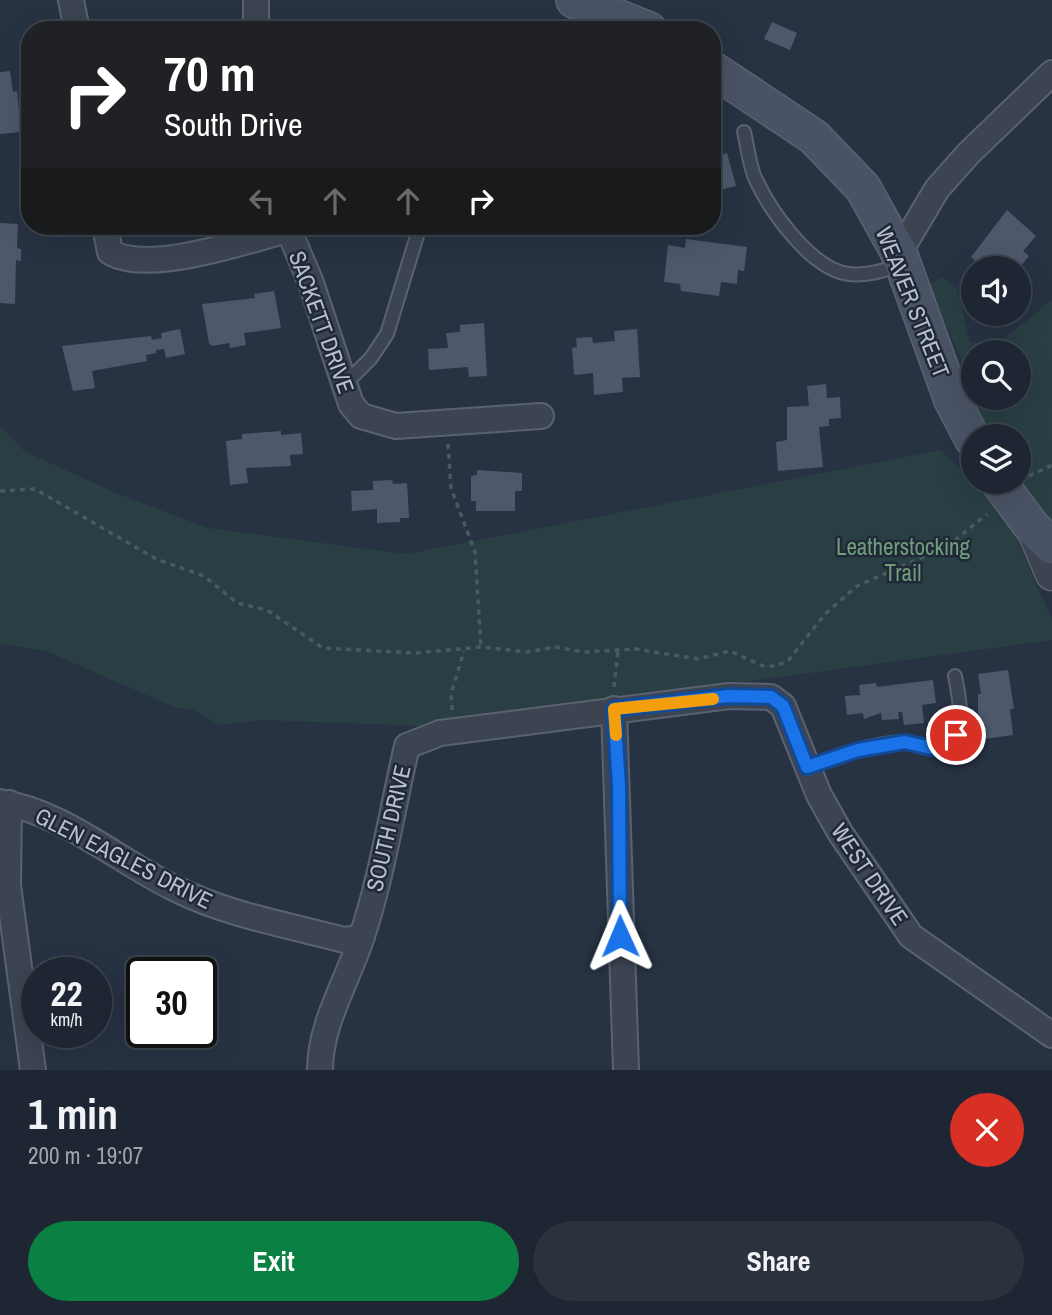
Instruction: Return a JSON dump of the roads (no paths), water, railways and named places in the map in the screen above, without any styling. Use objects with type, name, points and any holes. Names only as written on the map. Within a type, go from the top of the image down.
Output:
[{"type":"main road","points":[[574,0],[626,21]]},
{"type":"main road","name":"WEAVER STREET","points":[[721,75],[814,137],[863,188],[901,259],[952,400],[965,424]]},
{"type":"main road","points":[[1020,494],[1042,537]]},
{"type":"street","points":[[71,0],[75,21]]},
{"type":"street","points":[[256,0],[256,21]]},
{"type":"street","points":[[901,259],[937,189],[1052,73]]},
{"type":"street","points":[[107,235],[110,252],[121,259],[176,258],[262,235]]},
{"type":"street","name":"SACKETT DRIVE","points":[[291,235],[311,283],[351,404],[361,416],[396,426],[541,416]]},
{"type":"street","points":[[1042,537],[1052,574]]},
{"type":"street","name":"WEST DRIVE","points":[[729,696],[771,697],[783,706],[807,767],[841,834],[911,936],[1052,1035]]},
{"type":"street","name":"SOUTH DRIVE","points":[[320,1070],[320,1054],[328,1022],[362,937],[407,746],[418,740],[453,731],[729,696]]},
{"type":"street","points":[[614,709],[626,1070]]},
{"type":"street","name":"GLEN EAGLES DRIVE","points":[[33,1070],[8,885],[5,802],[46,817],[175,889],[210,904],[344,940],[362,937]]},
{"type":"lane","points":[[744,132],[755,179],[788,230],[823,266],[847,274],[867,274],[901,259]]},
{"type":"lane","points":[[345,384],[371,358],[387,334],[417,235]]},
{"type":"lane","points":[[807,767],[858,750],[905,742],[931,748],[945,745],[956,735],[963,716],[955,676]]},
{"type":"park label","name":"Leatherstocking Trail","points":[[903,559]]}]
